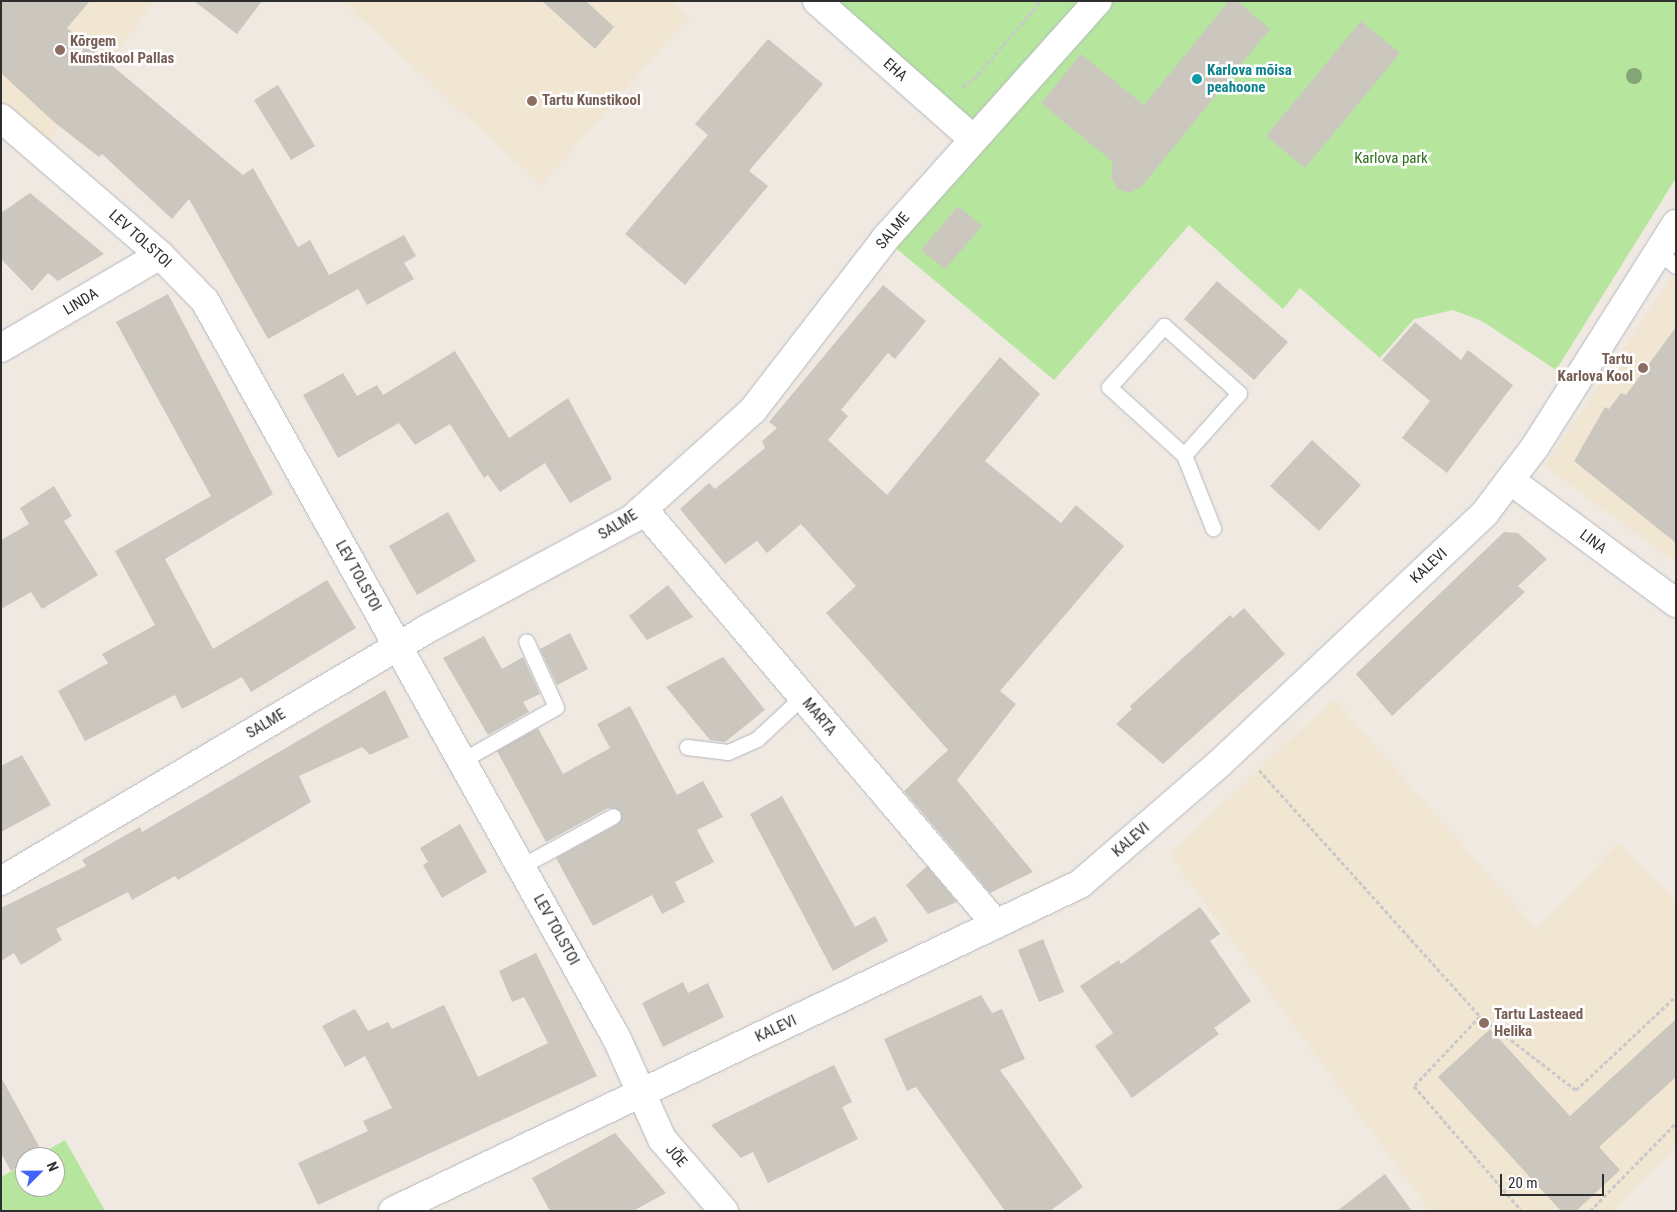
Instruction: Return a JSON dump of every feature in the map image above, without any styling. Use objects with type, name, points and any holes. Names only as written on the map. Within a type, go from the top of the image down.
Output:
[{"type":"street","name":"EHA","points":[[817,1],[973,139]]},
{"type":"street","name":"SALME","points":[[1,881],[397,647],[643,509],[753,410],[886,239],[973,139],[1098,1]]},
{"type":"street","name":"LEV TOLSTOI","points":[[1,118],[160,255],[205,301],[617,1039],[639,1093]]},
{"type":"street","name":"KALEVI","points":[[393,1211],[1080,884],[1304,684],[1485,513],[1667,259],[1676,224]]},
{"type":"street","name":"LINDA","points":[[1,348],[160,255]]},
{"type":"street","name":"LINA","points":[[1510,480],[1676,603]]},
{"type":"street","name":"MARTA","points":[[643,509],[996,924]]},
{"type":"street","name":"JÕE","points":[[639,1093],[662,1139],[724,1211]]},
{"type":"lane","points":[[1184,455],[1239,393],[1164,326],[1109,387],[1184,455],[1213,528]]},
{"type":"lane","points":[[461,761],[556,707],[526,641]]},
{"type":"lane","points":[[687,746],[728,752],[757,739],[802,696]]},
{"type":"lane","points":[[520,867],[612,816]]},
{"type":"path","points":[[951,85],[967,85],[974,79],[1041,1]]},
{"type":"path","points":[[1259,770],[1480,1016],[1576,1090],[1676,996]]},
{"type":"path","points":[[1480,1016],[1414,1086],[1522,1211]]},
{"type":"path","points":[[1590,1211],[1676,1123]]},
{"type":"shaded area","name":"Kõrgem Kunstikool Pallas","points":[[1,1],[155,1],[49,140],[1,98]]},
{"type":"shaded area","name":"Tartu Kunstikool","points":[[342,1],[672,1],[689,17],[541,185]]},
{"type":"shaded area","name":"Tartu Karlova Kool","points":[[1676,270],[1676,563],[1545,466]]},
{"type":"shaded area","name":"Tartu Lasteaed Helika","points":[[1334,699],[1536,929],[1619,843],[1676,900],[1676,1147],[1614,1211],[1430,1211],[1169,854]]},
{"type":"green space","name":"Karlova park","points":[[817,1],[1676,1],[1676,178],[1556,370],[1482,321],[1453,310],[1414,319],[1380,358],[1300,288],[1283,309],[1189,225],[1054,380],[885,239],[973,139]]},
{"type":"green space","points":[[65,1140],[105,1211],[1,1211],[1,1177],[15,1169],[15,1197],[65,1197],[65,1147],[53,1147]]},
{"type":"building","points":[[1,1],[90,1],[67,28],[243,175],[253,168],[298,247],[310,240],[329,275],[404,235],[416,256],[404,263],[414,279],[367,305],[358,289],[268,339],[189,199],[172,219],[102,154],[99,157],[54,122],[1,73]]},
{"type":"building","points":[[194,1],[262,1],[237,34]]},
{"type":"building","name":"Tartu Kunstikool","points":[[542,1],[586,1],[614,27],[595,49]]},
{"type":"building","name":"Karlova mõisa peahoone","points":[[1229,1],[1237,1],[1270,29],[1142,186],[1130,193],[1117,189],[1111,177],[1113,162],[1041,103],[1081,54],[1144,105]]},
{"type":"building","points":[[1361,21],[1400,53],[1305,168],[1266,136]]},
{"type":"building","points":[[768,39],[823,84],[749,171],[768,186],[685,285],[625,234],[708,135],[695,124]]},
{"type":"building","points":[[278,85],[315,146],[291,160],[254,100]]},
{"type":"building","points":[[30,193],[104,254],[58,281],[48,273],[32,291],[1,259],[1,213]]},
{"type":"building","points":[[958,206],[982,226],[945,269],[921,250]]},
{"type":"building","points":[[1217,281],[1288,342],[1254,380],[1184,319]]},
{"type":"building","points":[[883,285],[926,321],[895,359],[888,353],[841,410],[848,416],[828,440],[887,495],[1000,357],[1040,394],[985,461],[1061,523],[1076,505],[1124,546],[1000,691],[1016,704],[957,780],[1033,872],[990,893],[904,791],[948,750],[826,613],[856,586],[801,524],[767,553],[757,541],[725,564],[680,509],[709,483],[715,489],[765,448],[762,441],[777,428],[769,422]]},
{"type":"building","points":[[168,294],[273,494],[165,559],[213,649],[327,580],[356,628],[251,692],[242,677],[182,709],[175,695],[85,741],[58,691],[108,663],[102,654],[155,625],[115,551],[211,496],[116,322]]},
{"type":"building","points":[[1415,322],[1461,360],[1468,350],[1513,385],[1447,473],[1402,438],[1430,401],[1382,360]]},
{"type":"building","name":"Tartu Karlova Kool","points":[[1676,327],[1676,543],[1574,461],[1605,407],[1609,409],[1621,393],[1626,395]]},
{"type":"building","points":[[455,351],[509,438],[568,398],[612,479],[570,503],[545,463],[500,492],[488,475],[484,478],[450,424],[415,445],[399,423],[338,458],[303,395],[343,373],[357,396],[377,385],[383,395]]},
{"type":"building","points":[[1312,440],[1361,485],[1319,531],[1270,486]]},
{"type":"building","points":[[54,486],[72,516],[64,521],[98,575],[42,609],[31,592],[1,609],[1,540],[29,524],[20,508]]},
{"type":"building","points":[[448,512],[476,561],[417,595],[389,546]]},
{"type":"building","points":[[1504,532],[1518,533],[1547,559],[1518,586],[1525,592],[1392,716],[1356,674]]},
{"type":"building","points":[[668,585],[693,617],[647,640],[629,616]]},
{"type":"building","points":[[1244,608],[1285,654],[1163,764],[1116,724],[1132,709],[1130,706],[1230,615],[1233,618]]},
{"type":"building","points":[[570,633],[588,669],[557,685],[540,649]]},
{"type":"building","points":[[484,636],[502,669],[523,657],[540,694],[523,702],[529,712],[488,735],[443,658]]},
{"type":"building","points":[[723,657],[765,710],[725,742],[710,740],[666,687]]},
{"type":"building","points":[[385,690],[409,737],[370,755],[362,747],[299,776],[311,802],[178,880],[175,876],[132,900],[128,892],[56,929],[62,940],[21,965],[14,953],[1,961],[1,908],[86,866],[82,860],[140,827],[142,832]]},
{"type":"building","points":[[630,706],[677,795],[703,781],[723,817],[697,830],[714,862],[675,882],[685,902],[662,914],[652,895],[593,926],[556,858],[618,824],[621,812],[608,808],[546,842],[497,751],[538,728],[563,774],[610,748],[597,724]]},
{"type":"building","points":[[22,755],[51,805],[1,832],[1,766]]},
{"type":"building","points":[[782,796],[855,927],[875,916],[888,941],[833,971],[750,814]]},
{"type":"building","points":[[460,824],[487,872],[442,898],[423,865],[428,862],[420,848]]},
{"type":"building","points":[[927,866],[957,902],[928,914],[906,885]]},
{"type":"building","points":[[1200,907],[1220,934],[1210,941],[1251,1001],[1214,1028],[1219,1034],[1132,1098],[1095,1046],[1113,1033],[1080,986],[1119,960],[1121,964]]},
{"type":"building","points":[[1043,939],[1064,992],[1039,1002],[1018,950]]},
{"type":"building","points":[[536,953],[597,1076],[318,1205],[298,1163],[368,1131],[363,1121],[392,1108],[365,1056],[345,1067],[322,1026],[355,1009],[368,1031],[388,1022],[392,1029],[444,1005],[478,1077],[548,1043],[524,997],[512,1002],[499,971]]},
{"type":"building","points":[[683,982],[688,993],[708,983],[724,1017],[663,1047],[642,1003]]},
{"type":"building","points":[[981,995],[992,1013],[1002,1009],[1025,1059],[1000,1070],[1083,1187],[1050,1211],[1005,1211],[916,1087],[907,1091],[884,1039]]},
{"type":"building","name":"Tartu Lasteaed Helika","points":[[1676,1019],[1676,1077],[1599,1147],[1620,1170],[1576,1211],[1561,1211],[1438,1077],[1490,1029],[1570,1116]]},
{"type":"building","points":[[834,1065],[852,1102],[842,1107],[858,1139],[768,1183],[753,1152],[741,1158],[711,1125]]},
{"type":"building","points":[[1,1077],[39,1147],[15,1147],[15,1169],[11,1171],[1,1153]]},
{"type":"building","points":[[615,1133],[666,1193],[633,1211],[550,1211],[532,1178]]},
{"type":"building","points":[[1385,1174],[1412,1211],[1337,1211]]},
{"type":"place","name":"Kõrgem Kunstikool Pallas","points":[[60,50]]},
{"type":"place","name":"Karlova mõisa peahoone","points":[[1197,79]]},
{"type":"place","name":"Tartu Kunstikool","points":[[532,101]]},
{"type":"place","name":"Tartu Karlova Kool","points":[[1643,368]]},
{"type":"place","name":"Tartu Lasteaed Helika","points":[[1484,1023]]}]
